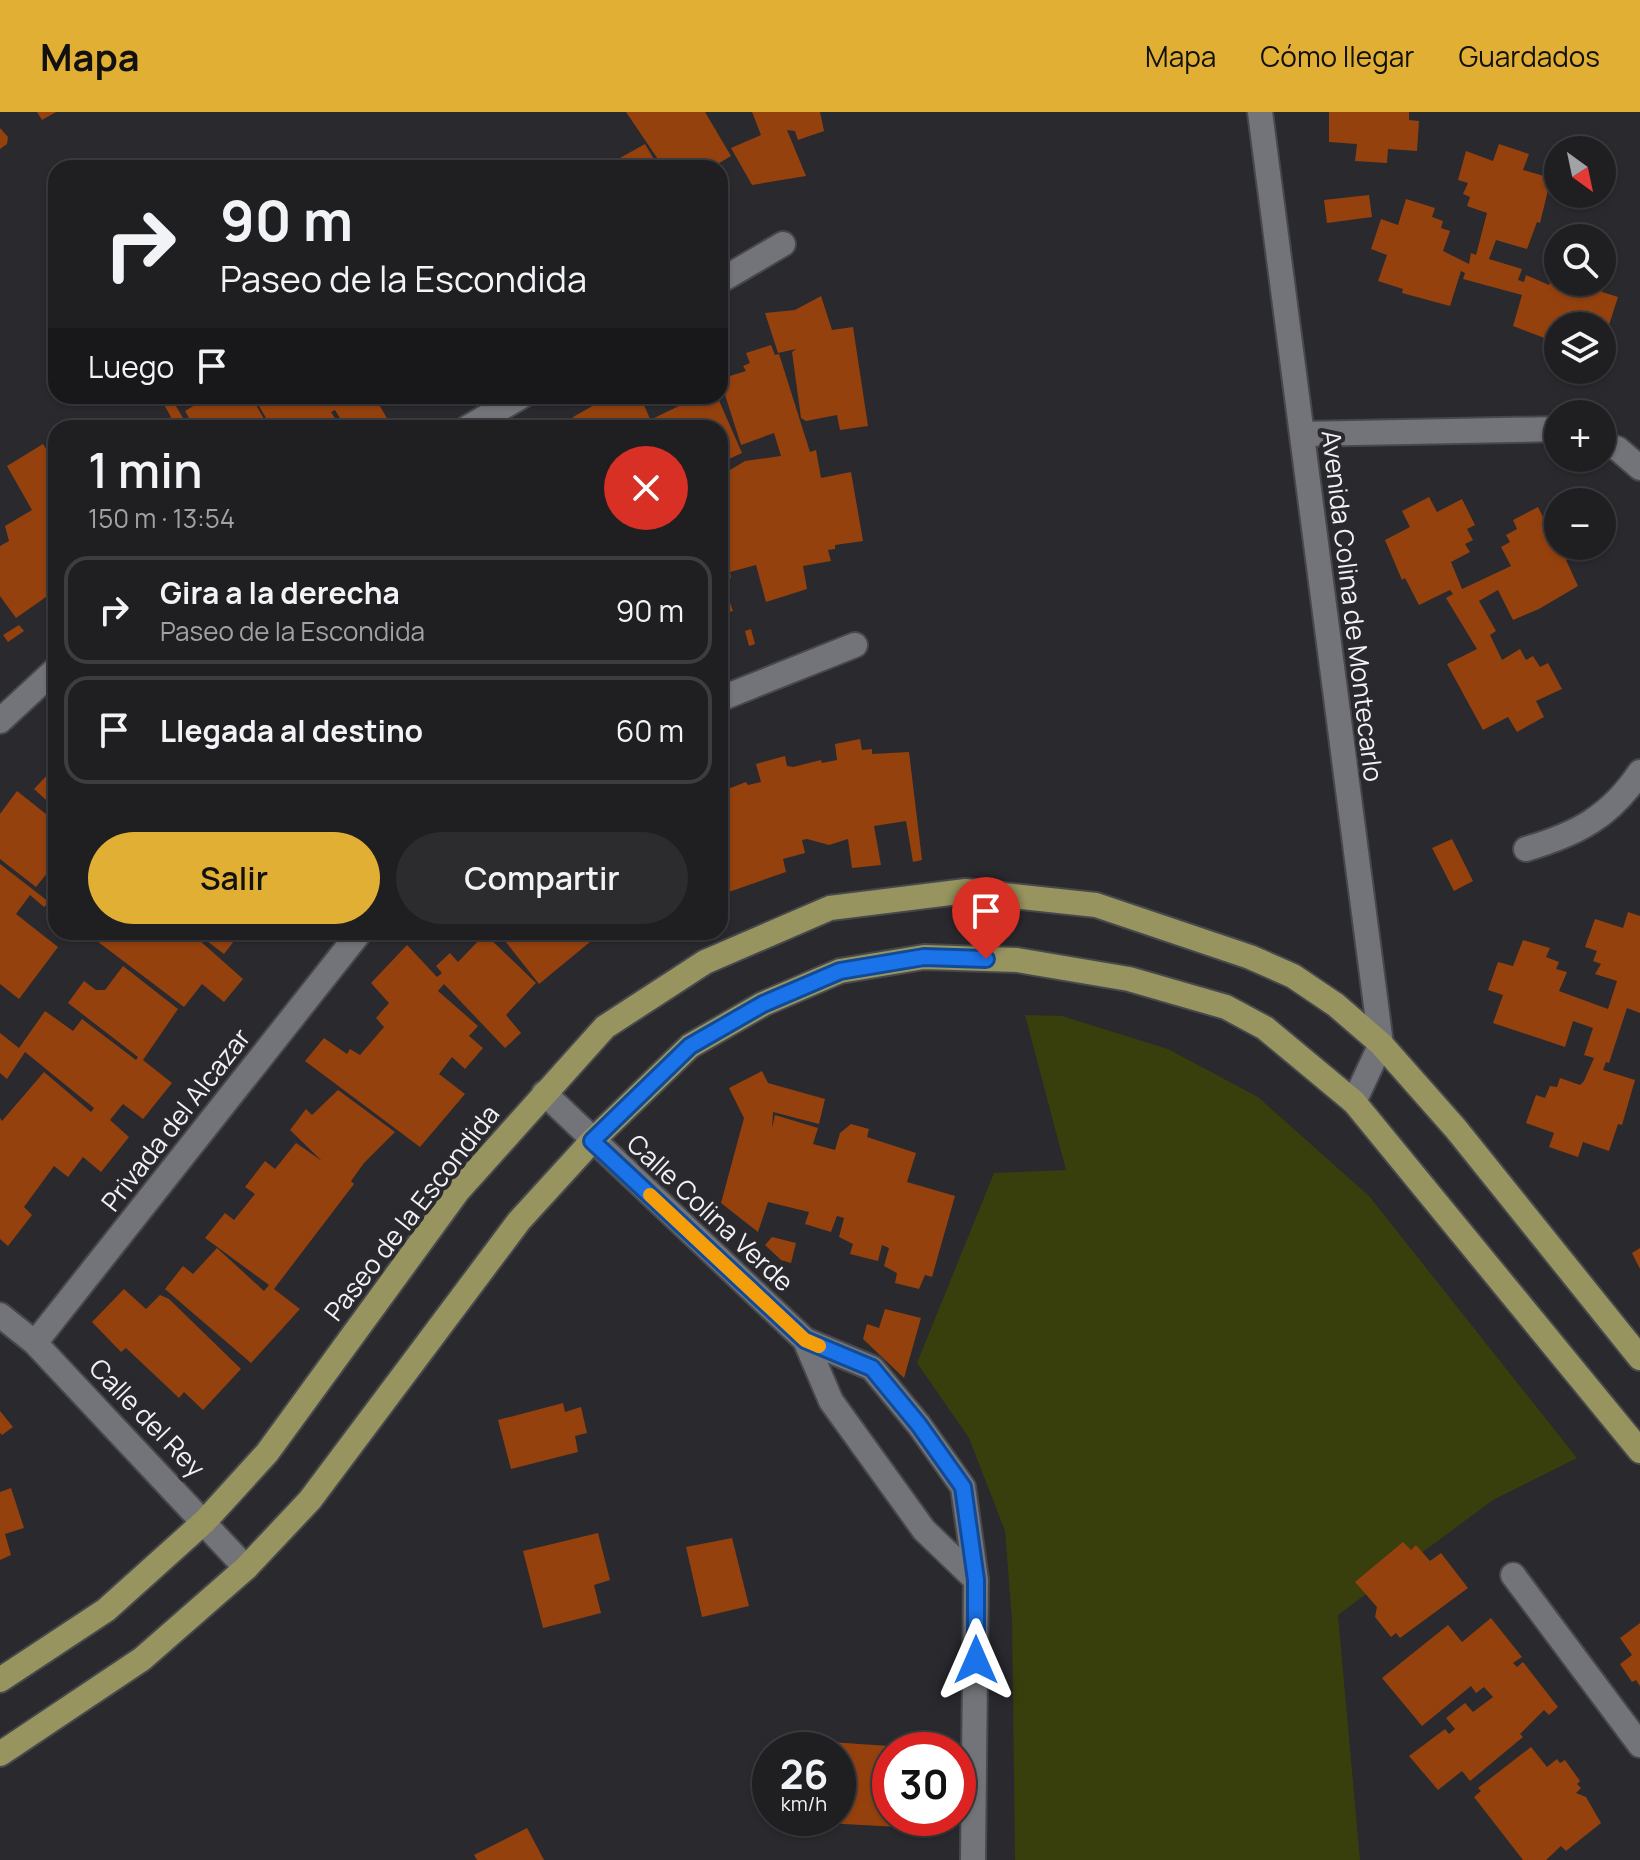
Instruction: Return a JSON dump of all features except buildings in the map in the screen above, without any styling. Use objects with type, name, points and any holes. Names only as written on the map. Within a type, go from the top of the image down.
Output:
[{"type":"main road","name":"Paseo de la Escondida","points":[[0,1680],[106,1610],[205,1521],[267,1453],[458,1191],[605,1027],[705,962],[830,908],[966,891],[1096,905],[1250,957],[1293,976],[1336,1005],[1381,1044],[1456,1129],[1640,1358]]},
{"type":"main road","points":[[0,1754],[142,1659],[246,1568],[310,1500],[519,1221],[592,1141],[690,1046],[763,1004],[840,971],[924,957],[1040,963],[1129,979],[1226,1007],[1265,1028],[1354,1102],[1640,1451]]},
{"type":"street","name":"Avenida Colina de Montecarlo","points":[[1260,112],[1381,1044]]},
{"type":"street","points":[[728,276],[783,244]]},
{"type":"street","points":[[481,420],[508,404]]},
{"type":"street","points":[[1302,434],[1544,429]]},
{"type":"street","points":[[1616,448],[1640,468]]},
{"type":"street","points":[[728,696],[855,645]]},
{"type":"street","points":[[0,721],[48,676]]},
{"type":"street","points":[[1526,849],[1570,836],[1609,811],[1640,772]]},
{"type":"street","name":"Privada del Alcazar","points":[[35,1343],[354,940]]},
{"type":"street","points":[[1354,1102],[1381,1044]]},
{"type":"street","name":"Calle Colina Verde","points":[[544,1093],[805,1340],[872,1368],[919,1425],[963,1487],[976,1580],[973,1860]]},
{"type":"street","name":"Calle del Rey","points":[[0,1315],[35,1343],[246,1568]]},
{"type":"street","name":"Calle Colina Verde","points":[[805,1340],[831,1401],[924,1530],[976,1580]]},
{"type":"street","points":[[1513,1575],[1640,1745]]},
{"type":"green space","points":[[1025,1015],[1062,1016],[1168,1049],[1258,1097],[1369,1196],[1577,1458],[1493,1500],[1338,1615],[1360,1860],[1015,1860],[1012,1620],[1005,1531],[969,1438],[917,1363],[994,1173],[1066,1170]]},
{"type":"slow traffic","points":[[650,1195],[805,1340],[819,1346]]},
{"type":"route","points":[[976,1660],[976,1580],[963,1487],[919,1425],[872,1368],[805,1340],[592,1141],[690,1046],[763,1004],[840,971],[924,957],[986,959]]}]
